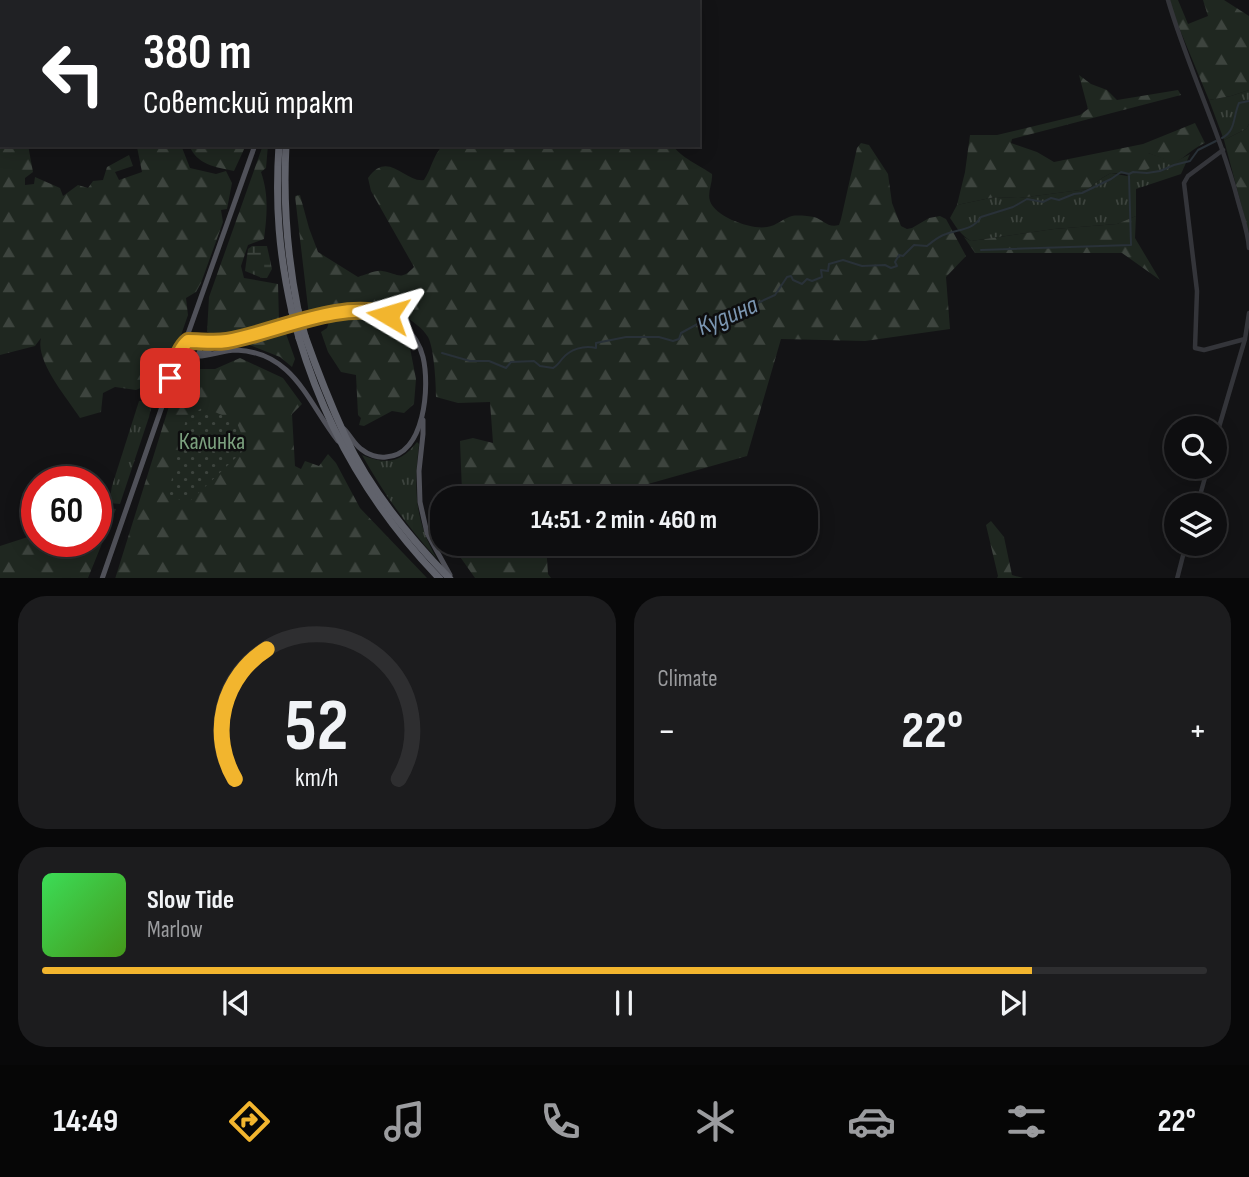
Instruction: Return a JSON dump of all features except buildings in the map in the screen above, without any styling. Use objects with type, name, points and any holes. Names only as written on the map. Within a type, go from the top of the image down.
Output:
[{"type":"highway","points":[[279,147],[277,192],[283,270],[314,384],[354,468],[384,514],[439,578]]},
{"type":"highway","points":[[286,147],[285,222],[295,311]]},
{"type":"highway","points":[[302,337],[356,458],[386,505],[450,578]]},
{"type":"main road","points":[[102,578],[170,378],[254,147]]},
{"type":"main road","points":[[184,345],[188,341],[228,341],[341,312],[369,310],[388,315],[405,327],[415,338],[421,351],[425,373],[419,471],[420,502],[427,533],[450,578]]},
{"type":"main road","points":[[165,398],[178,374],[198,356],[228,341]]},
{"type":"main road","points":[[196,342],[200,347],[198,356]]},
{"type":"main road","points":[[184,345],[186,354],[192,357],[239,350],[254,352],[275,361],[298,380],[342,445]]},
{"type":"main road","points":[[340,424],[364,451],[374,456],[388,457],[402,452],[413,440],[422,410]]},
{"type":"street","points":[[1168,0],[1223,150],[1249,248]]},
{"type":"street","points":[[1223,150],[1188,176],[1184,183],[1197,291],[1195,348],[1204,350],[1245,339]]},
{"type":"street","points":[[1222,416],[1245,339],[1249,313]]},
{"type":"street","points":[[1177,578],[1183,556]]},
{"type":"green space","points":[[1170,0],[1178,0],[1188,24],[1208,16],[1203,0],[1224,0],[1249,16],[1249,90],[1209,100]]},
{"type":"green space","points":[[1079,75],[1091,84],[1107,90],[1117,100],[1178,90],[1181,95],[1012,139],[1011,143],[1037,152],[1054,162],[1143,144],[1195,123],[1205,143],[1175,163],[1148,153],[1154,166],[1136,175],[1111,173],[1088,189],[1019,198],[995,197],[957,205],[970,135],[997,135],[1080,115],[1088,109]]},
{"type":"green space","points":[[1249,90],[1249,124],[1246,129],[1224,140],[1209,100]]},
{"type":"green space","points":[[1249,124],[1249,234],[1224,140],[1246,129]]},
{"type":"green space","points":[[861,143],[869,145],[888,174],[892,203],[901,226],[912,228],[929,218],[940,216],[946,219],[966,256],[946,277],[950,329],[865,341],[781,339],[747,456],[641,486],[462,486],[460,441],[473,438],[493,443],[490,402],[458,403],[436,397],[433,357],[428,337],[416,324],[399,313],[380,306],[363,304],[309,316],[295,196],[300,195],[318,252],[358,277],[379,271],[402,275],[414,267],[371,191],[368,178],[383,166],[396,169],[417,180],[424,180],[442,147],[674,147],[712,174],[710,201],[719,212],[735,221],[760,227],[797,216],[814,217],[835,226],[839,225],[857,148]]},
{"type":"green space","points":[[0,147],[28,147],[33,172],[25,178],[25,185],[34,184],[35,177],[60,188],[63,196],[78,185],[88,188],[93,181],[103,180],[107,167],[129,155],[133,166],[115,172],[119,180],[142,172],[137,147],[182,147],[190,168],[216,174],[226,171],[232,183],[227,209],[221,210],[223,222],[201,283],[196,292],[186,298],[188,315],[173,358],[155,370],[160,391],[143,387],[136,390],[115,387],[103,393],[101,412],[80,418],[47,368],[40,347],[41,338],[35,346],[0,355]]},
{"type":"green space","points":[[190,147],[245,147],[234,171],[202,161]]},
{"type":"green space","points":[[262,147],[268,147],[266,168],[261,172],[267,205],[264,239],[248,245],[241,266],[244,278],[278,284],[279,320],[229,334],[212,334],[207,332],[209,297]]},
{"type":"green space","points":[[1148,153],[1175,162],[1190,154],[1181,174],[1136,189],[1136,216],[1117,224],[1054,229],[971,241],[950,218],[957,205],[995,197],[1019,198],[1088,189],[1111,173],[1127,176]]},
{"type":"green space","points":[[1136,216],[1135,238],[1160,280],[1122,253],[975,253],[964,237],[971,241],[1054,229],[1117,224]]},
{"type":"green space","points":[[252,246],[267,246],[272,269],[267,278],[245,271],[248,249]]},
{"type":"green space","points":[[353,316],[360,317],[402,340],[410,348],[416,379],[414,404],[404,413],[392,411],[364,426],[359,425],[361,418],[358,415],[356,375],[341,372],[328,352],[321,332],[327,328],[329,322]]},
{"type":"green space","points":[[285,331],[295,359],[292,367],[280,357],[242,342]]},
{"type":"green space","points":[[240,358],[283,378],[302,404],[292,414],[295,466],[301,469],[305,461],[319,466],[328,454],[336,463],[360,508],[427,578],[115,578],[171,400],[197,369],[215,369]]},
{"type":"green space","points":[[139,401],[147,401],[152,404],[149,417],[120,504],[112,503],[112,486]]},
{"type":"green space","name":"Калинка","points":[[203,407],[236,421],[247,447],[188,503],[168,495],[186,419]]},
{"type":"green space","points":[[417,442],[419,444],[416,489],[420,517],[430,551],[396,509],[362,455],[386,461],[399,458]]},
{"type":"green space","points":[[991,521],[1004,537],[1012,575],[1023,578],[997,578],[986,525]]},
{"type":"green space","points":[[21,539],[21,557],[97,557],[88,578],[0,578],[0,546]]},
{"type":"green space","points":[[459,556],[547,556],[548,574],[551,578],[475,578]]},
{"type":"waterway","name":"Кудина","points":[[1222,138],[1232,127],[1239,103],[1249,101]]},
{"type":"waterway","name":"Кудина","points":[[442,353],[470,361],[489,361],[506,368],[511,362],[534,361],[540,366],[553,368],[573,350],[596,348],[596,343],[626,337],[659,337],[673,341],[679,339],[681,333],[703,321],[715,321],[775,295],[787,277],[791,276],[802,284],[807,279],[812,281],[822,277],[821,270],[828,271],[829,264],[843,260],[862,266],[885,265],[891,268],[897,266],[895,262],[899,255],[903,256],[914,245],[927,246],[943,235],[970,227],[981,217],[1013,207],[1027,199],[1043,202],[1051,198],[1059,200],[1082,193],[1121,172],[1129,174],[1160,171],[1190,161],[1198,150],[1216,141]]},
{"type":"waterway","points":[[981,250],[1131,245],[1129,176]]},
{"type":"route","points":[[170,378],[180,352],[188,341],[228,341],[341,312],[369,310],[388,315]]}]
